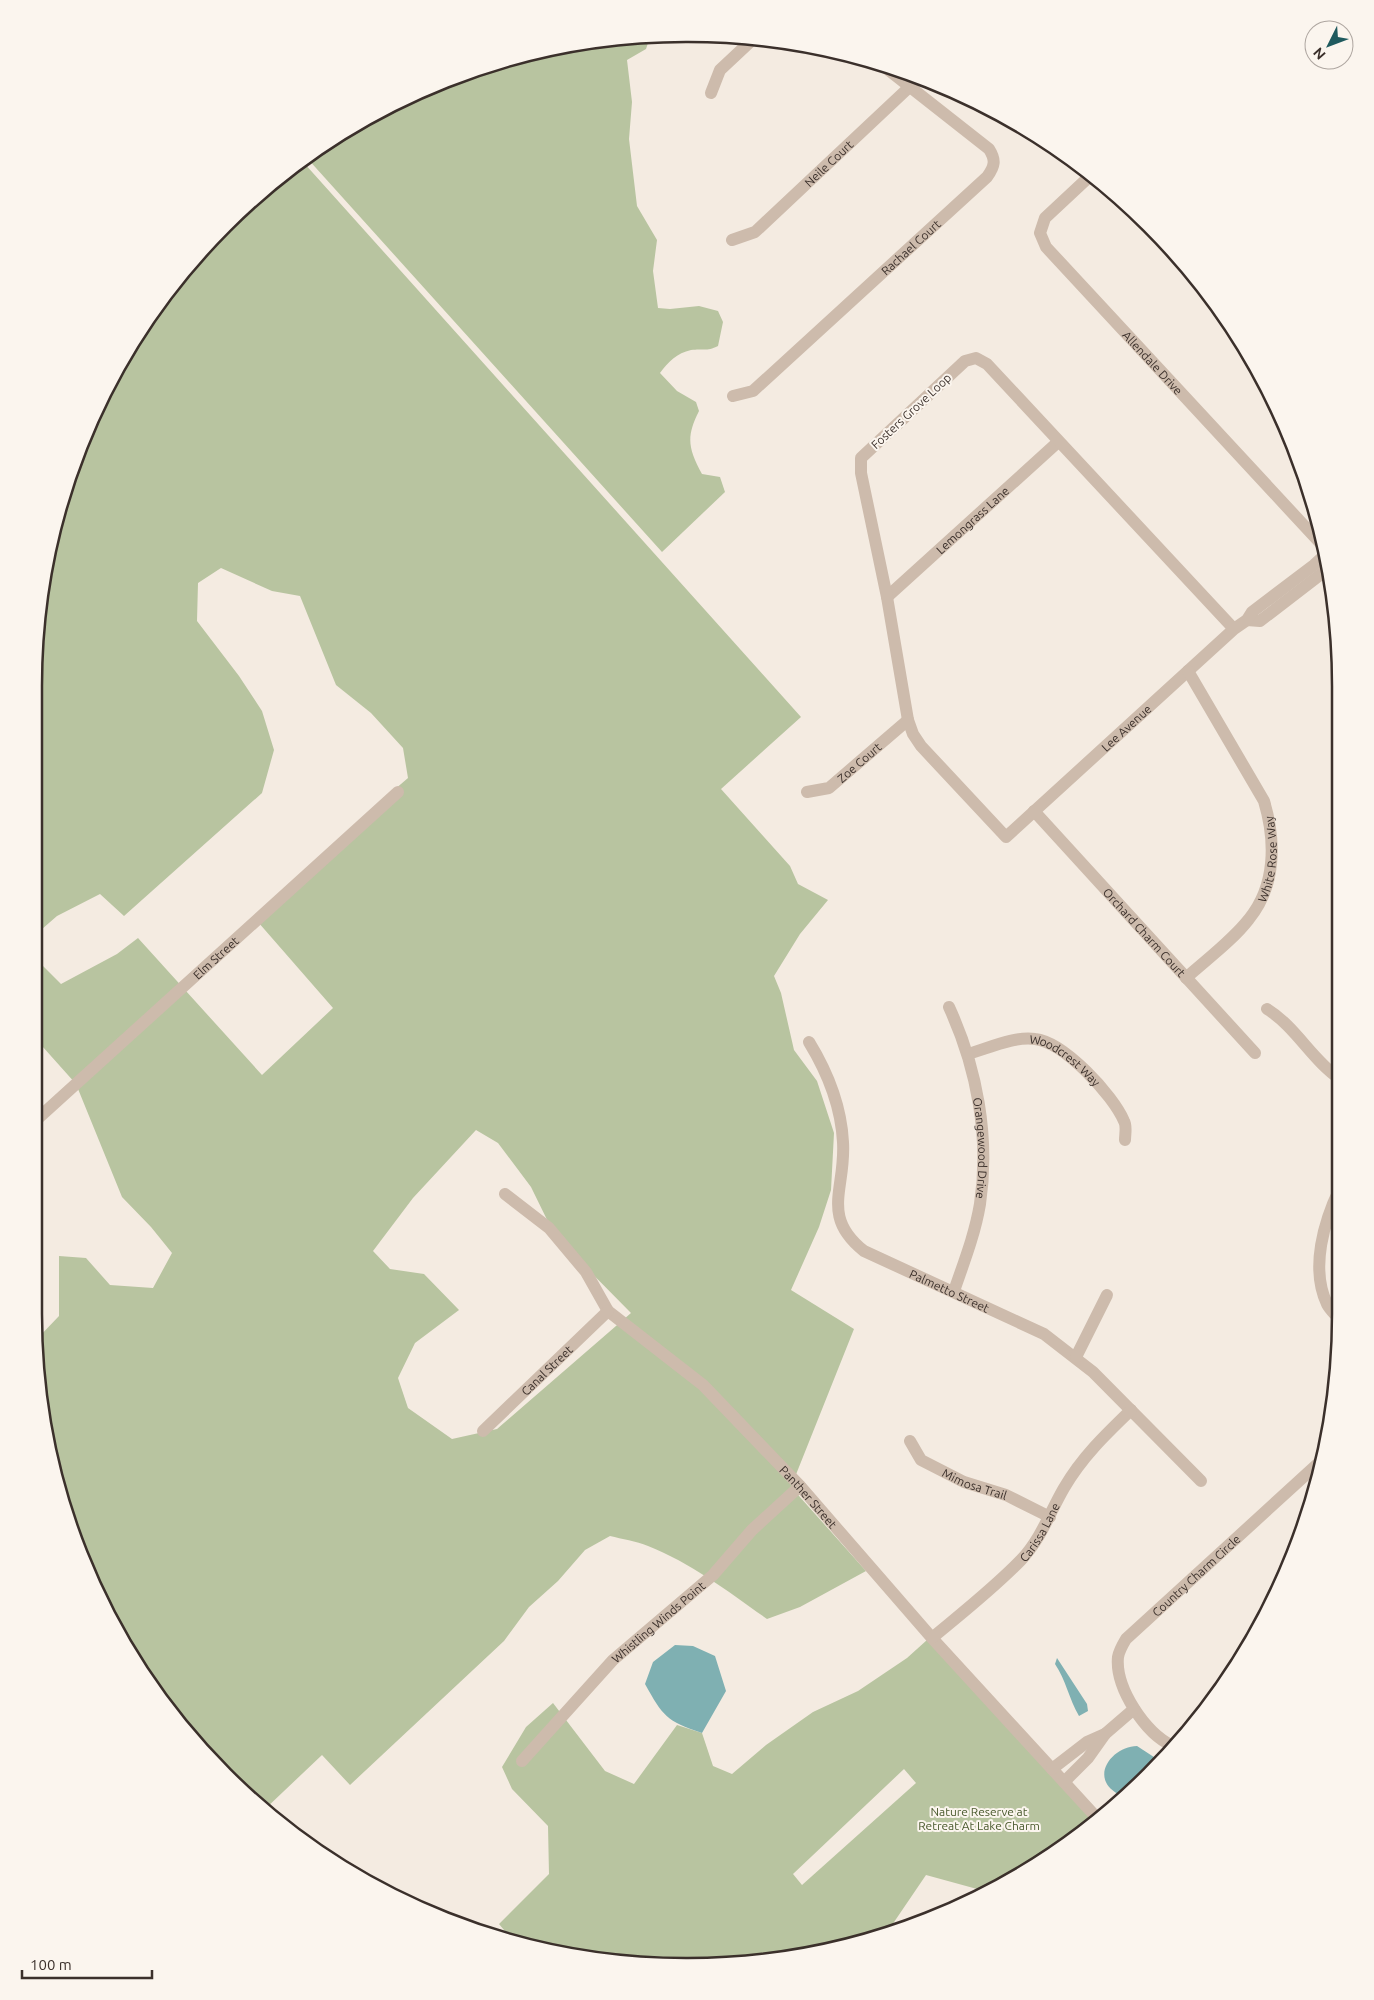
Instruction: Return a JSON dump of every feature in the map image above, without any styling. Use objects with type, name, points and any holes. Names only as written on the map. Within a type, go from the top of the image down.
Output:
[{"type":"street","points":[[711,92],[720,70],[746,46]]},
{"type":"street","name":"Neile Court","points":[[732,240],[755,232],[914,84]]},
{"type":"street","name":"Rachael Court","points":[[733,396],[753,391],[987,176],[994,166],[994,157],[989,149],[919,86]]},
{"type":"street","name":"Allendale Drive","points":[[1085,181],[1045,218],[1040,233],[1046,247],[1313,536]]},
{"type":"street","name":"Fosters Grove Loop","points":[[1006,837],[921,746],[908,720],[887,597],[861,473],[861,458],[965,361],[976,358],[987,364],[1234,629]]},
{"type":"street","name":"Lemongrass Lane","points":[[887,597],[1058,442]]},
{"type":"street","name":"Lee Avenue","points":[[1006,837],[1234,629],[1247,620],[1252,612],[1319,561]]},
{"type":"street","name":"Lee Avenue","points":[[1247,620],[1260,621],[1321,573]]},
{"type":"street","name":"White Rose Way","points":[[1186,978],[1248,920],[1263,897],[1272,856],[1270,822],[1264,801],[1188,671]]},
{"type":"street","name":"Zoe Court","points":[[807,792],[829,788],[908,720]]},
{"type":"street","name":"Elm Street","points":[[42,1115],[398,792]]},
{"type":"street","name":"Orchard Charm Court","points":[[1034,811],[1255,1053]]},
{"type":"street","name":"Orangewood Drive","points":[[950,1007],[968,1054],[981,1123],[980,1202],[973,1236],[954,1291]]},
{"type":"street","points":[[1267,1009],[1287,1023],[1332,1072]]},
{"type":"street","name":"Woodcrest Way","points":[[968,1054],[1028,1038],[1048,1042],[1061,1050],[1091,1077],[1112,1102],[1125,1122],[1125,1140]]},
{"type":"street","name":"Palmetto Street","points":[[809,1042],[832,1085],[839,1112],[843,1141],[843,1167],[838,1204],[839,1220],[845,1234],[864,1250],[1044,1334],[1076,1357],[1201,1481]]},
{"type":"street","name":"Panther Street","points":[[505,1194],[549,1228],[586,1272],[608,1311],[703,1385],[800,1486],[932,1638],[1093,1813]]},
{"type":"street","points":[[1332,1206],[1322,1244],[1319,1276],[1328,1305],[1332,1310]]},
{"type":"street","points":[[1076,1357],[1107,1295]]},
{"type":"street","name":"Canal Street","points":[[483,1431],[608,1311]]},
{"type":"street","name":"Carissa Lane","points":[[932,1638],[1021,1560],[1050,1517],[1079,1464],[1096,1444],[1131,1410]]},
{"type":"street","name":"Mimosa Trail","points":[[910,1441],[921,1460],[964,1482],[1006,1495],[1050,1517]]},
{"type":"street","name":"Country Charm Circle","points":[[1167,1743],[1148,1728],[1134,1709],[1119,1674],[1118,1656],[1126,1639],[1312,1469]]},
{"type":"street","name":"Whistling Winds Point","points":[[522,1761],[613,1660],[713,1575],[752,1530],[800,1486]]},
{"type":"street","points":[[1064,1782],[1088,1758],[1105,1734],[1134,1709]]},
{"type":"street","points":[[1052,1769],[1079,1747],[1105,1734]]},
{"type":"street","points":[[1079,1747],[1088,1758]]},
{"type":"green space","points":[[648,44],[646,49],[627,60],[632,102],[629,139],[637,206],[657,240],[653,271],[658,308],[670,309],[699,306],[718,311],[723,322],[718,346],[681,353],[660,373],[677,391],[696,402],[699,411],[692,428],[691,449],[702,474],[720,477],[725,492],[662,552],[312,164],[365,129],[402,109],[480,77],[520,64],[561,55],[603,48]]},
{"type":"green space","points":[[307,167],[801,717],[721,789],[790,866],[798,884],[828,900],[800,934],[774,976],[781,993],[794,1050],[817,1081],[834,1133],[831,1190],[819,1227],[791,1290],[854,1329],[791,1487],[866,1571],[800,1607],[767,1619],[709,1579],[664,1553],[634,1541],[610,1536],[585,1550],[558,1581],[529,1607],[504,1641],[350,1785],[322,1755],[270,1804],[262,1798],[202,1738],[151,1671],[109,1598],[92,1560],[64,1480],[48,1397],[43,1333],[59,1316],[59,1256],[86,1258],[110,1285],[153,1288],[172,1253],[151,1227],[122,1197],[76,1084],[42,1046],[42,965],[61,984],[117,954],[138,938],[262,1075],[333,1008],[258,922],[366,814],[408,778],[403,748],[371,713],[336,685],[300,596],[272,591],[221,568],[198,583],[197,621],[239,676],[262,711],[274,750],[262,793],[124,916],[100,894],[57,916],[42,929],[42,687],[48,603],[55,561],[64,520],[77,480],[109,402],[151,329],[176,295],[202,262],[231,231],[262,202]],"holes":[[[476,1130],[498,1143],[531,1187],[555,1236],[631,1313],[497,1429],[452,1439],[408,1408],[398,1378],[415,1343],[459,1310],[424,1274],[390,1269],[373,1251],[413,1198]]]},
{"type":"green space","name":"Nature Reserve at Retreat At Lake Charm","points":[[927,1640],[1089,1816],[1045,1849],[976,1889],[926,1875],[893,1923],[854,1936],[813,1945],[729,1956],[687,1958],[645,1956],[561,1945],[505,1931],[499,1924],[549,1874],[548,1826],[512,1789],[502,1767],[526,1727],[553,1703],[605,1771],[634,1784],[677,1725],[702,1733],[713,1766],[732,1774],[766,1745],[813,1712],[858,1691],[907,1658]],"holes":[[[904,1769],[916,1783],[802,1885],[793,1874]]]},
{"type":"water","points":[[675,1645],[693,1646],[715,1656],[726,1691],[702,1733],[680,1725],[667,1716],[656,1703],[645,1684],[653,1662]]},
{"type":"water","points":[[1057,1658],[1087,1704],[1088,1711],[1079,1716],[1055,1664]]},
{"type":"water","points":[[1137,1746],[1154,1757],[1117,1793],[1109,1787],[1104,1771],[1113,1757],[1128,1747]]}]
